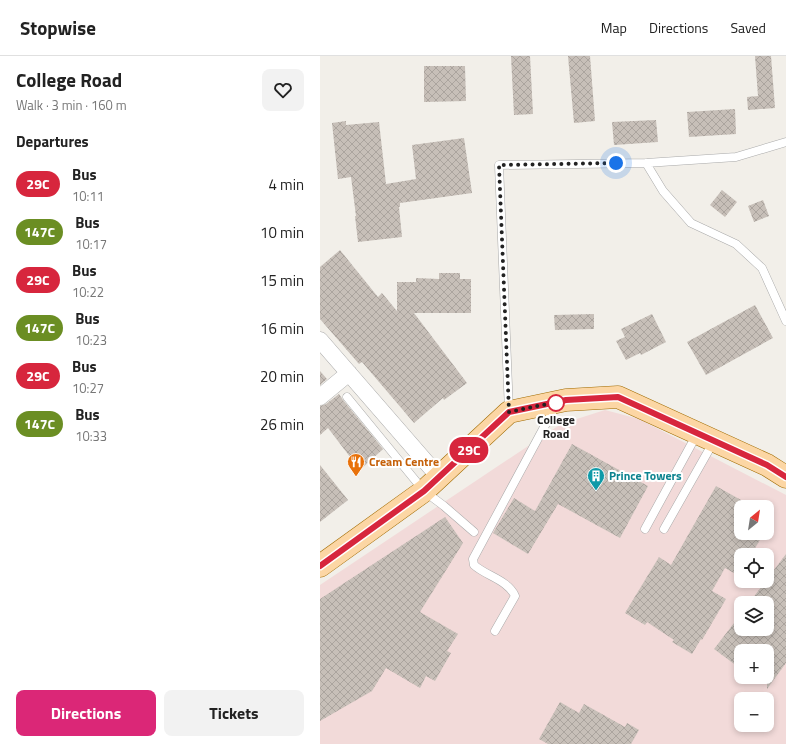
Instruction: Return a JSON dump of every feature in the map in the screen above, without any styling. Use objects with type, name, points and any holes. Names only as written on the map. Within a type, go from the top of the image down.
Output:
[{"type":"main road","points":[[320,566],[432,484],[509,412],[566,400],[618,397],[767,465],[786,477]]},
{"type":"street","points":[[320,340],[349,373],[432,484]]},
{"type":"street","points":[[320,397],[349,373]]},
{"type":"lane","points":[[509,412],[499,165],[646,163],[736,156],[786,142]]},
{"type":"lane","points":[[646,163],[663,191],[691,223],[736,244],[762,268],[786,321]]},
{"type":"lane","points":[[347,397],[432,484],[444,506],[474,532]]},
{"type":"lane","points":[[495,631],[515,596],[510,587],[478,569],[474,565],[472,559],[557,402]]},
{"type":"lane","points":[[645,529],[706,437]]},
{"type":"lane","points":[[664,529],[706,437]]},
{"type":"shaded area","points":[[605,410],[639,419],[786,495],[786,744],[320,744],[320,585],[561,424]]},
{"type":"building","points":[[511,56],[530,56],[533,114],[514,115]]},
{"type":"building","points":[[568,56],[590,56],[595,121],[574,123]]},
{"type":"building","points":[[755,56],[771,56],[775,108],[748,110],[747,97],[758,96]]},
{"type":"building","points":[[424,66],[465,66],[466,101],[424,102]]},
{"type":"building","points":[[735,109],[736,134],[689,137],[687,112]]},
{"type":"building","points":[[656,120],[658,142],[614,145],[612,122]]},
{"type":"building","points":[[346,121],[346,125],[379,122],[386,184],[416,179],[412,145],[464,138],[472,193],[400,203],[399,207],[402,237],[358,242],[351,177],[338,179],[332,123]]},
{"type":"building","points":[[722,190],[737,202],[725,217],[710,205]]},
{"type":"building","points":[[763,200],[769,216],[754,222],[748,206]]},
{"type":"building","points":[[340,250],[378,297],[382,293],[397,311],[397,282],[416,282],[416,278],[439,279],[439,273],[460,273],[460,279],[471,279],[471,313],[414,313],[467,383],[444,400],[443,398],[414,423],[362,362],[359,364],[320,319],[320,267]]},
{"type":"building","points":[[755,305],[773,338],[706,375],[687,342]]},
{"type":"building","points":[[594,314],[594,329],[555,330],[554,315]]},
{"type":"building","points":[[652,314],[666,342],[641,355],[640,353],[626,360],[616,341],[625,337],[621,329]]},
{"type":"building","points":[[320,371],[327,379],[320,385]]},
{"type":"building","points":[[339,394],[383,449],[360,470],[328,428],[320,435],[320,406],[326,404]]},
{"type":"building","name":"Prince Towers","points":[[572,444],[648,486],[620,538],[558,504],[528,554],[493,533],[514,498],[535,511]]},
{"type":"building","points":[[320,465],[348,500],[320,522]]},
{"type":"building","points":[[716,486],[741,500],[734,500],[734,540],[760,540],[755,548],[734,548],[734,573],[725,568],[712,591],[726,599],[692,654],[672,642],[674,640],[647,622],[645,625],[625,613],[659,557],[671,565]]},
{"type":"building","points":[[445,517],[463,543],[420,612],[458,634],[447,651],[451,653],[435,681],[426,676],[420,688],[386,668],[372,691],[320,721],[320,599]]},
{"type":"building","points":[[786,554],[786,663],[774,679],[774,644],[734,644],[734,664],[714,649],[734,623],[734,636],[774,636],[774,596],[754,596],[760,588],[774,588],[774,570]]},
{"type":"building","points":[[560,702],[579,713],[584,704],[625,727],[627,723],[639,730],[631,744],[548,744],[539,739]]},
{"type":"bus line","name":"29C","points":[[320,566],[424,491],[509,412],[566,400],[618,397],[767,465],[786,477]]},
{"type":"place","name":"College Road","points":[[556,403]]},
{"type":"place","name":"Cream Centre","points":[[356,477]]},
{"type":"place","name":"Prince Towers","points":[[596,491]]},
{"type":"route","points":[[556,403],[557,402],[509,412],[499,165],[616,163]]}]
